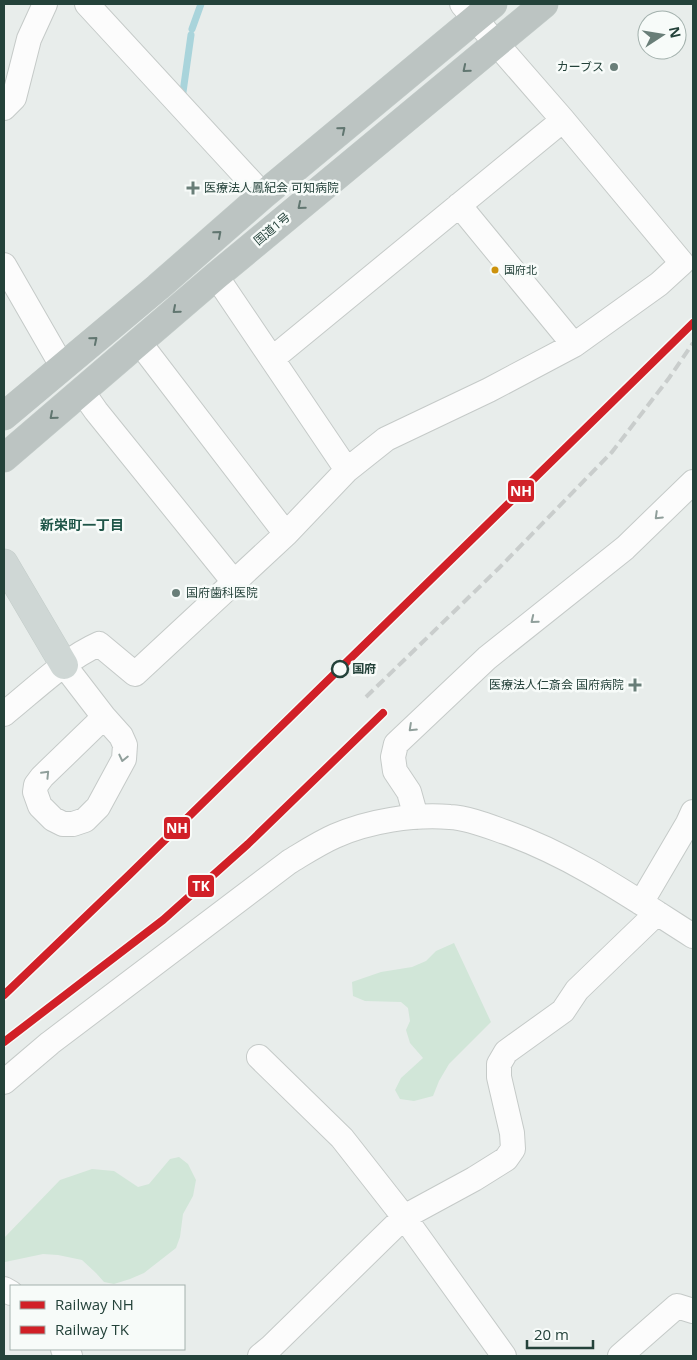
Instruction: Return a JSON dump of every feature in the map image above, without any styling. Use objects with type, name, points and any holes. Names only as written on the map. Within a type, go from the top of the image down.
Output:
[{"type":"highway","name":"国道1号","points":[[4,458],[216,276],[544,4]]},
{"type":"highway","points":[[4,416],[158,287],[477,9]]},
{"type":"main road","points":[[4,563],[64,665]]},
{"type":"street","points":[[4,108],[14,98],[29,39],[45,4]]},
{"type":"street","points":[[87,4],[263,196]]},
{"type":"street","points":[[4,714],[64,665],[99,644],[135,674],[286,534],[347,470],[386,439],[489,390],[574,345],[659,284],[688,258],[562,120],[497,44],[477,9]]},
{"type":"street","points":[[272,360],[562,120]]},
{"type":"street","points":[[459,205],[574,345]]},
{"type":"street","points":[[4,265],[62,366]]},
{"type":"street","points":[[216,276],[347,470]]},
{"type":"street","points":[[139,342],[286,534]]},
{"type":"street","points":[[82,391],[234,582]]},
{"type":"street","points":[[416,817],[409,792],[395,771],[393,757],[396,744],[487,658],[625,548],[693,482]]},
{"type":"street","points":[[64,665],[104,717]]},
{"type":"street","points":[[270,1353],[404,1217],[506,1160],[513,1149],[512,1134],[498,1077],[499,1064],[506,1052],[562,1011],[577,990],[649,908],[693,812]]},
{"type":"street","points":[[4,1082],[58,1037],[289,862],[336,836],[393,819],[451,817],[489,826],[528,840],[586,868],[693,936]]},
{"type":"street","points":[[259,1057],[342,1138],[404,1217],[504,1356]]},
{"type":"street","points":[[620,1356],[677,1306],[693,1311]]},
{"type":"green space","points":[[454,943],[491,1022],[449,1064],[433,1096],[414,1101],[400,1099],[395,1090],[401,1078],[423,1058],[410,1043],[406,1030],[410,1021],[408,1008],[401,1002],[365,1001],[353,996],[352,982],[381,972],[412,967],[426,961],[436,951]]},
{"type":"green space","points":[[179,1157],[188,1164],[196,1180],[193,1196],[183,1214],[180,1237],[176,1248],[144,1273],[114,1284],[104,1282],[82,1260],[58,1255],[43,1254],[5,1262],[4,1238],[60,1180],[92,1169],[114,1171],[138,1187],[149,1184],[170,1159]]},
{"type":"waterway","points":[[192,29],[201,4]]},
{"type":"waterway","points":[[183,92],[191,35]]},
{"type":"railway","points":[[366,697],[499,568],[612,452],[669,378],[693,343]]},
{"type":"rail line","name":"NH","points":[[4,995],[693,323]]},
{"type":"rail line","name":"TK","points":[[4,1042],[163,920],[248,844],[383,713]]},
{"type":"place","name":"カーブス","points":[[614,67]]},
{"type":"place","name":"医療法人鳳紀会 可知病院","points":[[193,188]]},
{"type":"place","name":"国府北","points":[[495,270]]},
{"type":"place","name":"国府歯科医院","points":[[176,593]]},
{"type":"place","name":"国府","points":[[340,669]]},
{"type":"place","name":"医療法人仁斎会 国府病院","points":[[635,685]]},
{"type":"district","name":"新栄町一丁目","points":[[82,525]]}]
